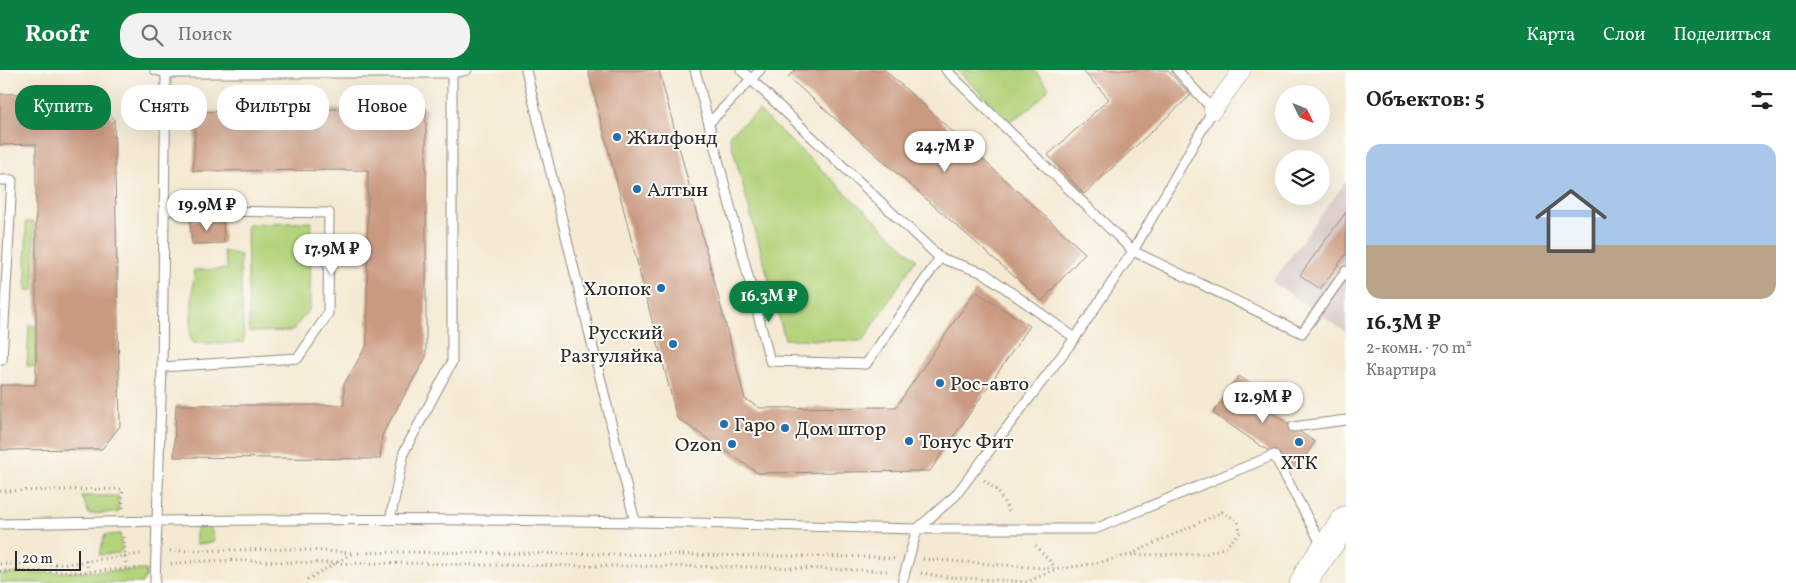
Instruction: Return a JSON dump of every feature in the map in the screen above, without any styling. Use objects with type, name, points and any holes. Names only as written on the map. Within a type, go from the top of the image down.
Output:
[{"type":"main road","points":[[1309,572],[1345,525]]},
{"type":"street","points":[[1212,110],[1242,70]]},
{"type":"lane","points":[[156,70],[166,73],[452,74],[467,70]]},
{"type":"lane","points":[[526,70],[636,522]]},
{"type":"lane","points":[[695,70],[770,360],[866,364],[940,258]]},
{"type":"lane","points":[[741,70],[940,258],[984,273],[1074,338]]},
{"type":"lane","points":[[709,123],[760,70]]},
{"type":"lane","points":[[946,70],[1133,251],[1302,333],[1346,272]]},
{"type":"lane","points":[[902,583],[917,529],[955,496],[1074,338],[1133,251],[1212,110],[1177,70]]},
{"type":"lane","points":[[155,583],[162,367],[166,73]]},
{"type":"lane","points":[[390,520],[404,452],[452,362],[452,74]]},
{"type":"lane","points":[[0,180],[12,180],[2,360],[0,360]]},
{"type":"lane","points":[[162,367],[298,358],[328,314],[329,213],[164,210]]},
{"type":"lane","points":[[1293,427],[1346,420]]},
{"type":"lane","points":[[0,524],[156,520],[390,520],[636,522],[917,529],[1095,529],[1274,455],[1309,572]]},
{"type":"path","points":[[973,472],[998,491],[1019,529],[1057,569]]},
{"type":"path","points":[[0,564],[50,564],[156,552],[291,549],[353,553],[874,557],[1057,569],[1093,564],[1129,555],[1222,512],[1238,521],[1240,532],[1226,547],[1205,554],[1129,555]]},
{"type":"path","points":[[308,583],[308,579],[353,553]]},
{"type":"path","points":[[0,571],[88,572],[210,560],[253,560],[336,563],[418,562],[474,565],[774,567],[906,571],[947,577],[1027,582],[1057,569]]},
{"type":"path","points":[[86,561],[88,572]]},
{"type":"path","points":[[11,564],[12,571]]},
{"type":"path","points":[[50,564],[51,571]]},
{"type":"shaded area","points":[[1346,181],[1346,332],[1272,282]]},
{"type":"green space","points":[[957,70],[1034,70],[1049,87],[1031,107],[1009,121]]},
{"type":"green space","points":[[759,111],[916,259],[863,341],[785,339],[729,135]]},
{"type":"green space","points":[[26,222],[34,222],[34,290],[26,290]]},
{"type":"green space","points":[[311,222],[310,308],[292,331],[249,332],[247,225]]},
{"type":"green space","points":[[223,251],[241,255],[244,342],[219,344],[193,343],[190,337],[194,270],[228,269]]},
{"type":"green space","points":[[29,325],[37,326],[35,366],[27,366]]},
{"type":"green space","points":[[82,496],[118,496],[119,512],[89,514]]},
{"type":"green space","points":[[210,525],[214,539],[212,543],[196,544],[196,526]]},
{"type":"green space","points":[[120,534],[122,550],[119,553],[99,555],[105,535]]},
{"type":"green space","points":[[146,570],[146,576],[142,583],[0,583],[0,574]]},
{"type":"building","points":[[588,70],[659,70],[745,399],[760,408],[896,407],[975,291],[1030,326],[930,471],[758,473],[677,418]]},
{"type":"building","points":[[795,70],[885,70],[1085,253],[1042,301],[788,77]]},
{"type":"building","points":[[1082,70],[1167,70],[1191,95],[1084,194],[1048,155],[1109,99]]},
{"type":"building","points":[[0,94],[15,94],[15,130],[111,130],[111,115],[114,119],[120,426],[102,449],[0,450],[0,385],[36,385],[36,144],[0,145]]},
{"type":"building","points":[[425,107],[426,357],[382,435],[380,459],[174,457],[176,405],[344,405],[344,384],[367,345],[368,170],[193,171],[195,130],[207,130],[207,112],[217,112],[217,130],[329,130],[329,109],[339,109],[339,130],[425,130]]},
{"type":"building","points":[[1346,212],[1346,254],[1320,289],[1300,275]]},
{"type":"building","points":[[223,220],[224,243],[192,244],[190,221]]},
{"type":"building","points":[[1239,376],[1268,396],[1261,406],[1315,442],[1296,470],[1213,413]]},
{"type":"place","name":"Жилфонд","points":[[617,137]]},
{"type":"place","name":"Алтын","points":[[637,189]]},
{"type":"place","name":"Хлопок","points":[[661,288]]},
{"type":"place","name":"Русский Разгуляйка","points":[[673,344]]},
{"type":"place","name":"Рос-авто","points":[[940,383]]},
{"type":"place","name":"Гаро","points":[[724,424]]},
{"type":"place","name":"Дом штор","points":[[785,428]]},
{"type":"place","name":"Тонус Фит","points":[[909,441]]},
{"type":"place","name":"ХТК","points":[[1299,442]]},
{"type":"place","name":"Ozon","points":[[732,444]]}]
